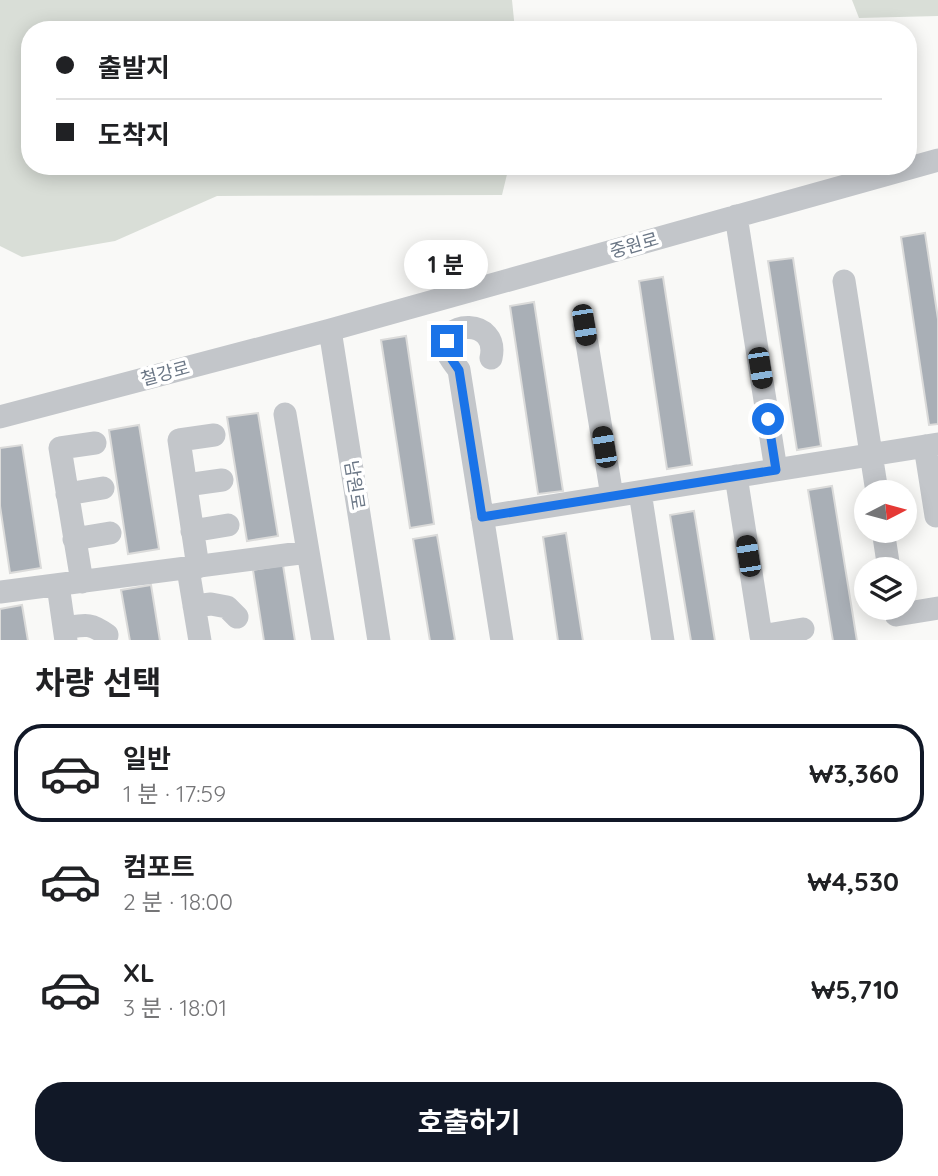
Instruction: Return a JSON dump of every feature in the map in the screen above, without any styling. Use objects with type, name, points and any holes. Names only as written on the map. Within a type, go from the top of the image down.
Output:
[{"type":"street","name":"중원로","points":[[917,166],[938,160]]},
{"type":"street","name":"중원로","points":[[330,330],[884,175]]},
{"type":"street","points":[[736,216],[776,470]]},
{"type":"street","points":[[844,281],[875,480]]},
{"type":"street","points":[[584,325],[612,496]]},
{"type":"street","points":[[491,358],[491,342],[479,328],[460,328],[453,331],[447,341],[446,349],[459,370],[502,640]]},
{"type":"street","name":"철강로","points":[[0,417],[330,330]]},
{"type":"street","name":"남원로","points":[[330,330],[379,640]]},
{"type":"street","points":[[285,414],[323,640]]},
{"type":"street","points":[[200,640],[194,606],[192,531],[179,440],[214,435]]},
{"type":"street","points":[[82,582],[60,448],[95,443]]},
{"type":"street","points":[[482,517],[932,445],[936,516]]},
{"type":"street","points":[[736,477],[761,636],[803,629]]},
{"type":"street","points":[[186,485],[222,480]]},
{"type":"street","points":[[67,494],[103,488]]},
{"type":"street","points":[[640,492],[663,640]]},
{"type":"street","points":[[192,531],[228,525]]},
{"type":"street","points":[[75,539],[110,533]]},
{"type":"street","points":[[0,592],[308,552]]},
{"type":"street","points":[[58,585],[65,634],[82,625],[95,626],[107,635]]},
{"type":"street","points":[[194,606],[211,604],[227,607],[237,617]]},
{"type":"street","points":[[917,611],[938,608]]},
{"type":"shaded area","points":[[0,0],[512,0],[514,21],[21,21],[21,175],[507,175],[502,195],[217,196],[115,241],[22,257],[0,246]]},
{"type":"shaded area","points":[[852,0],[938,0],[938,16],[859,18]]},
{"type":"building","points":[[925,233],[938,319],[938,424],[929,425],[901,237]]},
{"type":"building","points":[[793,258],[821,446],[797,450],[768,261]]},
{"type":"building","points":[[663,277],[692,465],[667,469],[639,281]]},
{"type":"building","points":[[534,302],[563,491],[538,494],[510,306]]},
{"type":"building","points":[[406,336],[434,524],[410,528],[381,340]]},
{"type":"building","points":[[258,413],[278,536],[247,541],[227,417]]},
{"type":"building","points":[[139,425],[159,549],[128,554],[109,430]]},
{"type":"building","points":[[22,445],[41,568],[10,573],[0,506],[0,448]]},
{"type":"building","points":[[832,486],[857,640],[833,640],[808,490]]},
{"type":"building","points":[[694,511],[715,640],[691,640],[670,515]]},
{"type":"building","points":[[566,533],[583,640],[558,640],[543,537]]},
{"type":"building","points":[[437,535],[455,640],[430,640],[413,539]]},
{"type":"building","points":[[283,565],[295,640],[264,640],[253,570]]},
{"type":"building","points":[[151,585],[160,640],[130,640],[121,590]]},
{"type":"building","points":[[22,605],[28,640],[0,640],[0,609]]},
{"type":"route","points":[[447,341],[446,349],[459,370],[482,517],[776,470],[768,419]]}]
